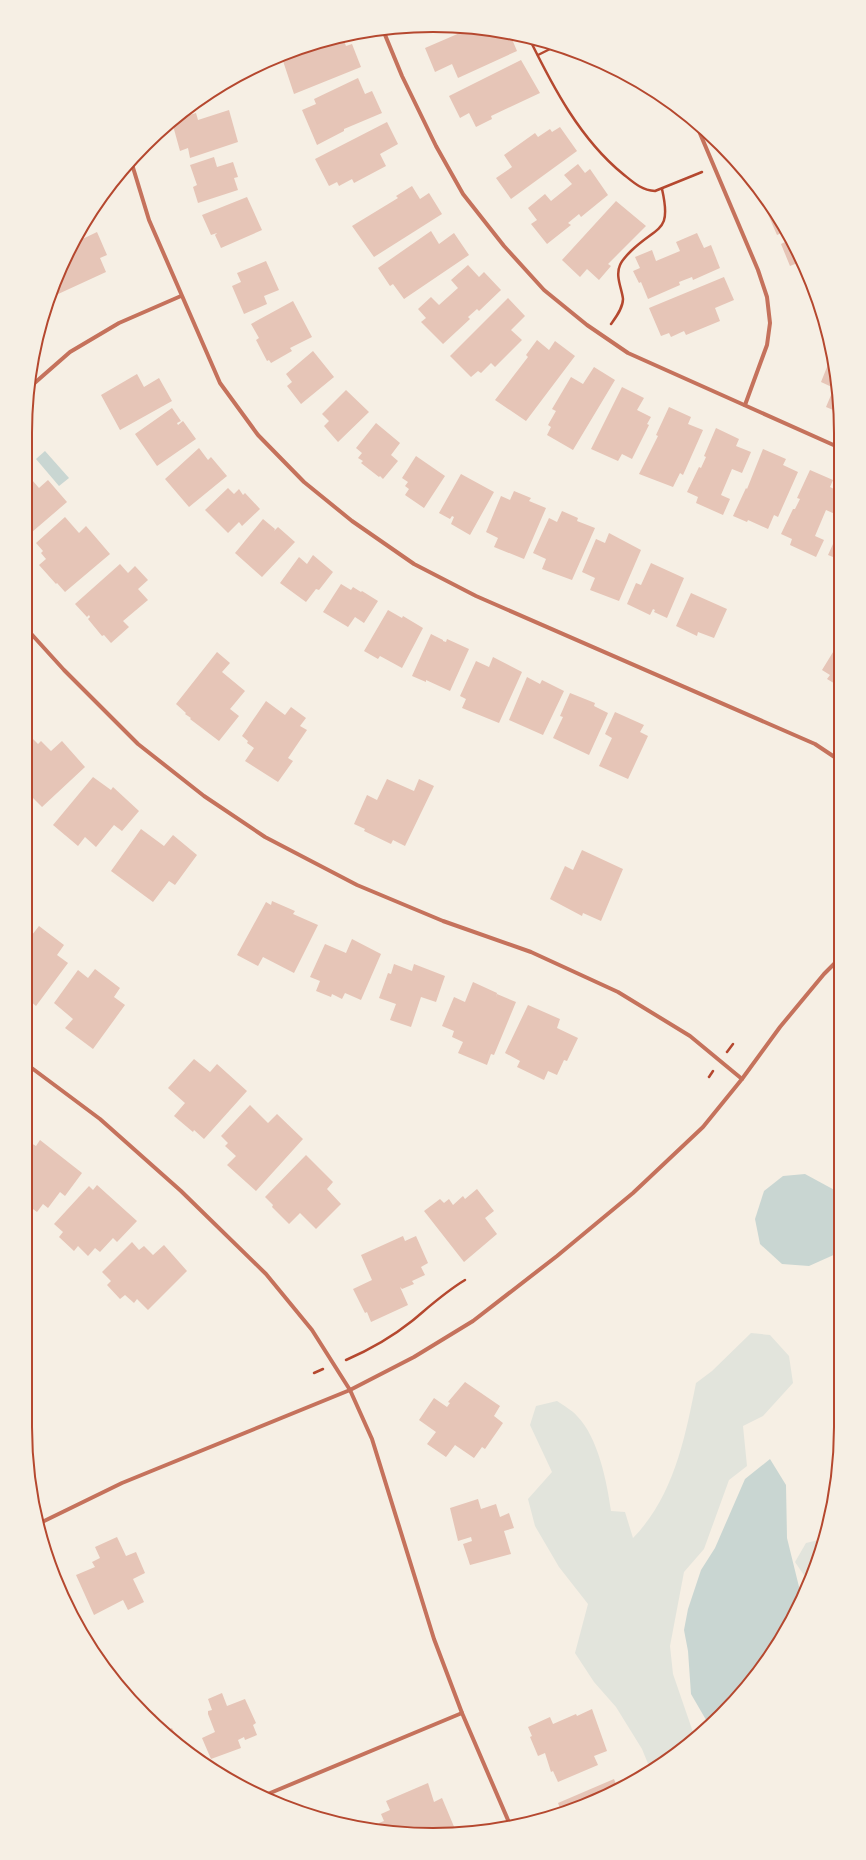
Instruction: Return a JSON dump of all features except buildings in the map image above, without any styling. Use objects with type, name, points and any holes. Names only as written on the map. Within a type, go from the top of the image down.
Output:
[{"type":"street","points":[[385,35],[402,76],[436,146],[463,194],[504,246],[544,290],[587,325],[628,353],[834,445]]},
{"type":"street","points":[[701,135],[758,270],[767,297],[770,323],[767,345],[745,405]]},
{"type":"street","points":[[133,168],[149,220],[220,383],[258,435],[304,482],[352,521],[414,564],[476,596],[814,744],[834,757]]},
{"type":"street","points":[[35,383],[70,352],[119,323],[181,296]]},
{"type":"street","points":[[32,635],[64,670],[138,744],[204,796],[265,837],[357,885],[443,921],[531,952],[618,992],[690,1036],[742,1079]]},
{"type":"street","points":[[44,1521],[122,1483],[350,1390],[414,1357],[473,1321],[633,1193],[698,1132],[742,1079],[780,1027],[834,963]]},
{"type":"street","points":[[32,1068],[100,1119],[181,1191],[226,1235],[270,1280],[312,1330],[334,1364],[350,1390],[372,1439],[434,1639],[462,1713],[508,1821]]},
{"type":"street","points":[[270,1793],[462,1713]]},
{"type":"path","points":[[533,45],[567,108],[592,144],[636,185],[647,190],[662,189],[702,172]]},
{"type":"path","points":[[538,55],[549,49]]},
{"type":"path","points":[[611,324],[619,313],[623,301],[618,273],[620,266],[640,242],[658,231],[663,225],[665,204],[662,189]]},
{"type":"path","points":[[314,1373],[354,1357],[389,1337],[413,1320],[447,1291],[465,1280]]},
{"type":"shaded area","points":[[45,451],[69,478],[59,486],[36,459]]},
{"type":"shaded area","points":[[805,1174],[834,1190],[834,1255],[809,1266],[782,1264],[760,1244],[755,1219],[764,1191],[783,1176]]},
{"type":"shaded area","points":[[751,1333],[770,1335],[789,1356],[793,1383],[763,1416],[743,1426],[747,1466],[729,1480],[704,1549],[684,1572],[670,1646],[673,1674],[693,1732],[677,1745],[648,1765],[642,1749],[616,1707],[594,1682],[575,1653],[588,1604],[559,1567],[535,1526],[528,1499],[552,1472],[530,1425],[536,1406],[557,1401],[577,1416],[591,1436],[596,1448],[604,1474],[611,1511],[625,1512],[633,1538],[647,1522],[659,1504],[668,1485],[682,1445],[696,1383],[712,1371]]},
{"type":"shaded area","points":[[770,1459],[786,1485],[787,1538],[799,1589],[780,1628],[766,1650],[751,1671],[717,1711],[706,1720],[691,1694],[688,1651],[684,1630],[688,1609],[701,1570],[715,1548],[745,1479]]},
{"type":"shaded area","points":[[817,1540],[805,1576],[795,1562],[806,1543]]}]
